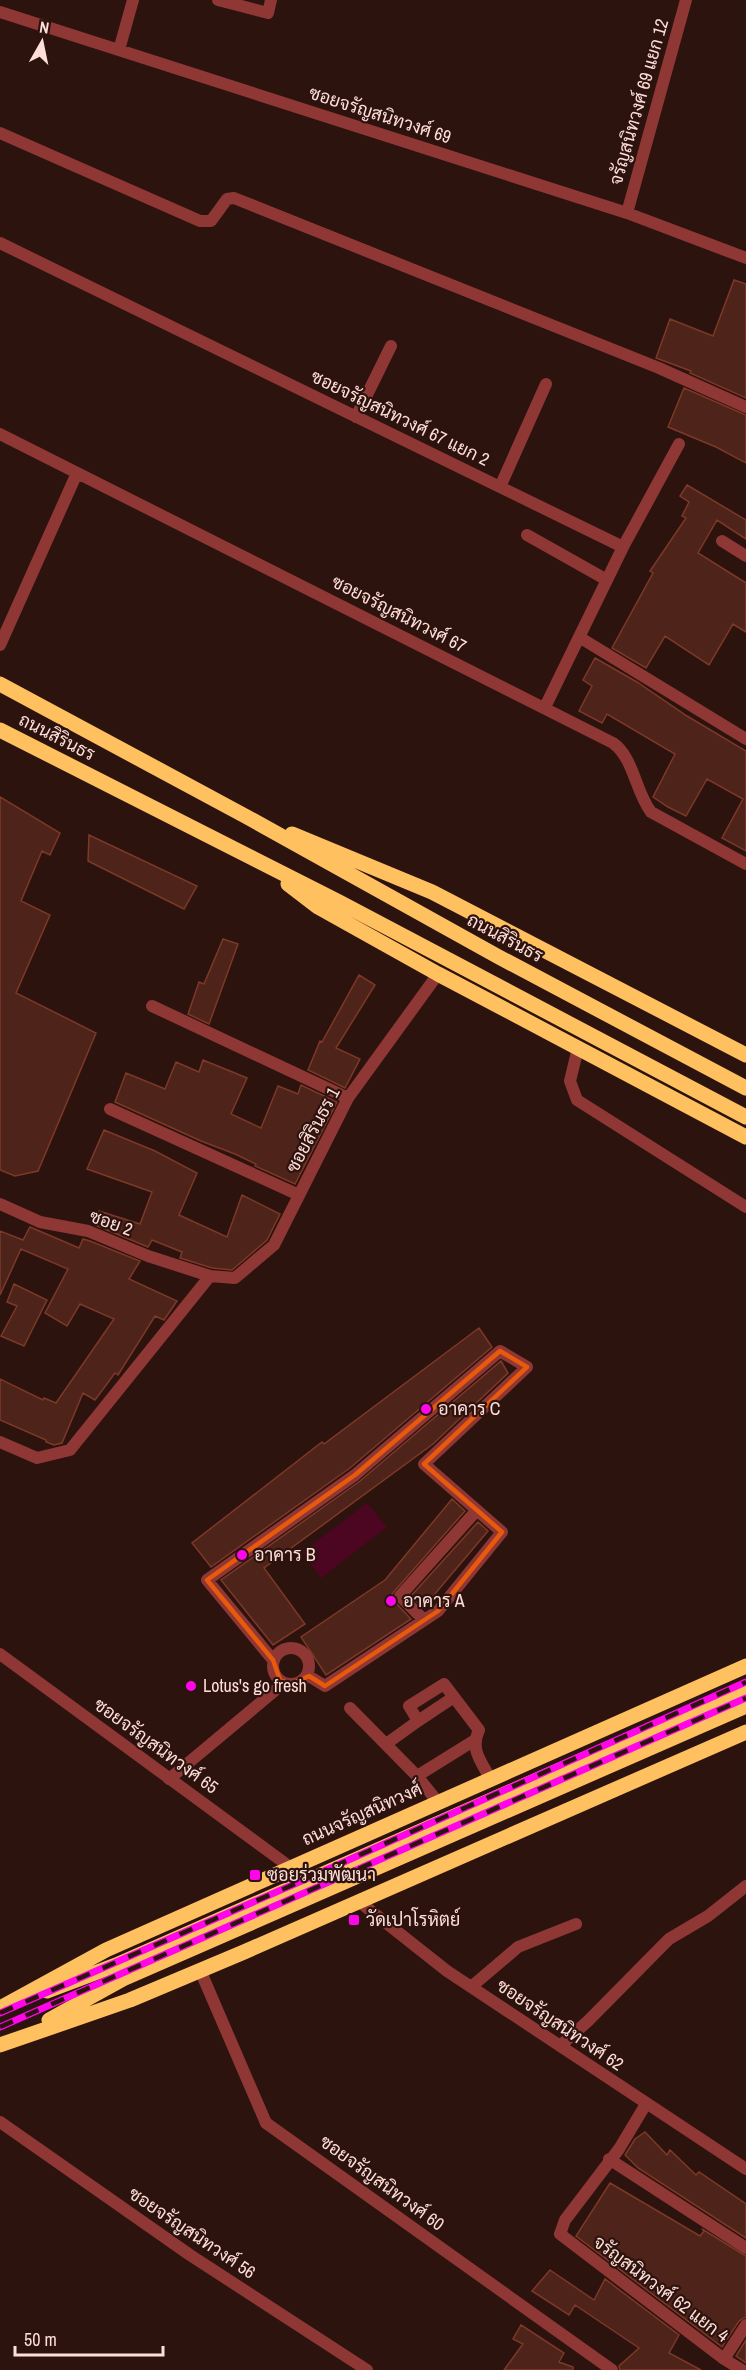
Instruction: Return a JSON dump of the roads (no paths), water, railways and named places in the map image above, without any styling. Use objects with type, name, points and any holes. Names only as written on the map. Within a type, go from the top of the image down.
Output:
[{"type":"main road","name":"ถนนสิรินธร","points":[[0,684],[247,817],[497,956],[746,1088]]},
{"type":"main road","name":"ถนนสิรินธร","points":[[0,730],[339,902],[746,1118]]},
{"type":"main road","name":"ถนนสิรินธร","points":[[247,817],[341,853],[432,892],[746,1055]]},
{"type":"main road","name":"ถนนสิรินธร","points":[[256,861],[318,907],[438,974],[746,1137]]},
{"type":"main road","name":"ถนนจรัญสนิทวงศ์","points":[[0,2009],[106,1950],[437,1801],[746,1666]]},
{"type":"main road","name":"ถนนจรัญสนิทวงศ์","points":[[0,2009],[116,1965],[746,1688]]},
{"type":"main road","points":[[6,2043],[123,1979],[746,1706]]},
{"type":"main road","points":[[6,2043],[130,2000],[361,1903],[746,1732]]},
{"type":"street","points":[[119,50],[133,0]]},
{"type":"street","points":[[218,0],[268,13],[271,0]]},
{"type":"street","name":"จรัญสนิทวงศ์ 69 แยก 12","points":[[627,213],[686,0]]},
{"type":"street","name":"ซอยจรัญสนิทวงศ์ 69","points":[[0,12],[627,213],[746,258]]},
{"type":"street","points":[[0,133],[200,221],[211,221],[226,199],[234,198],[659,368],[746,407]]},
{"type":"street","name":"ซอยจรัญสนิทวงศ์ 67 แยก 2","points":[[0,243],[623,547]]},
{"type":"street","points":[[357,417],[391,346]]},
{"type":"street","points":[[500,487],[546,384]]},
{"type":"street","name":"ซอยจรัญสนิทวงศ์ 67","points":[[0,434],[545,707],[622,750],[644,803],[651,812],[746,864]]},
{"type":"street","points":[[545,707],[623,547],[679,444]]},
{"type":"street","points":[[0,645],[77,473]]},
{"type":"street","points":[[527,535],[607,580]]},
{"type":"street","points":[[722,541],[746,556]]},
{"type":"street","points":[[579,637],[746,739]]},
{"type":"street","name":"ซอยสิรินธร 1","points":[[210,1276],[235,1278],[274,1245],[348,1098],[438,974]]},
{"type":"street","points":[[152,1006],[348,1098]]},
{"type":"street","points":[[578,1048],[570,1081],[577,1100],[746,1207]]},
{"type":"street","points":[[110,1109],[300,1195]]},
{"type":"street","name":"ซอย 2","points":[[0,1204],[40,1222],[88,1231],[148,1256],[210,1276]]},
{"type":"street","points":[[0,1442],[36,1458],[70,1450],[210,1276]]},
{"type":"street","points":[[284,1683],[276,1676],[273,1660],[207,1580],[355,1475],[500,1351],[528,1367],[424,1464],[502,1532],[438,1611],[325,1686],[307,1675]]},
{"type":"street","points":[[424,1620],[400,1596],[477,1510]]},
{"type":"street","points":[[169,1779],[284,1683],[297,1683],[307,1675],[309,1663],[307,1657],[298,1649],[286,1648],[275,1655],[273,1660]]},
{"type":"street","name":"ซอยจรัญสนิทวงศ์ 65","points":[[0,1654],[290,1868]]},
{"type":"street","points":[[386,1744],[418,1721],[409,1706],[444,1684],[479,1731],[475,1740],[475,1750],[490,1778]]},
{"type":"street","points":[[350,1708],[417,1776],[437,1801]]},
{"type":"street","points":[[417,1776],[475,1740]]},
{"type":"street","points":[[560,2046],[669,1939],[708,1916],[746,1886]]},
{"type":"street","name":"ซอยจรัญสนิทวงศ์ 62","points":[[361,1903],[447,1971],[646,2104],[744,2166]]},
{"type":"street","points":[[471,1987],[518,1947],[576,1924]]},
{"type":"street","name":"ซอยจรัญสนิทวงศ์ 60","points":[[200,1970],[266,2123],[612,2370]]},
{"type":"street","points":[[646,2104],[619,2149],[609,2159],[746,2248]]},
{"type":"street","name":"ซอยจรัญสนิทวงศ์ 56","points":[[0,2122],[190,2254],[367,2370]]},
{"type":"street","name":"จรัญสนิทวงศ์ 62 แยก 4","points":[[609,2159],[565,2220],[560,2234],[724,2359],[742,2370]]},
{"type":"street","points":[[724,2359],[746,2325]]},
{"type":"railway","points":[[0,2013],[746,1682]]},
{"type":"railway","points":[[0,2027],[746,1698]]},
{"type":"place","name":"อาคาร C","points":[[426,1409]]},
{"type":"place","name":"อาคาร B","points":[[242,1555]]},
{"type":"place","name":"อาคาร A","points":[[391,1601]]},
{"type":"place","name":"Lotus's go fresh","points":[[191,1686]]},
{"type":"place","name":"ซอยร่วมพัฒนา","points":[[255,1875]]},
{"type":"place","name":"วัดเปาโรหิตย์","points":[[354,1920]]}]
